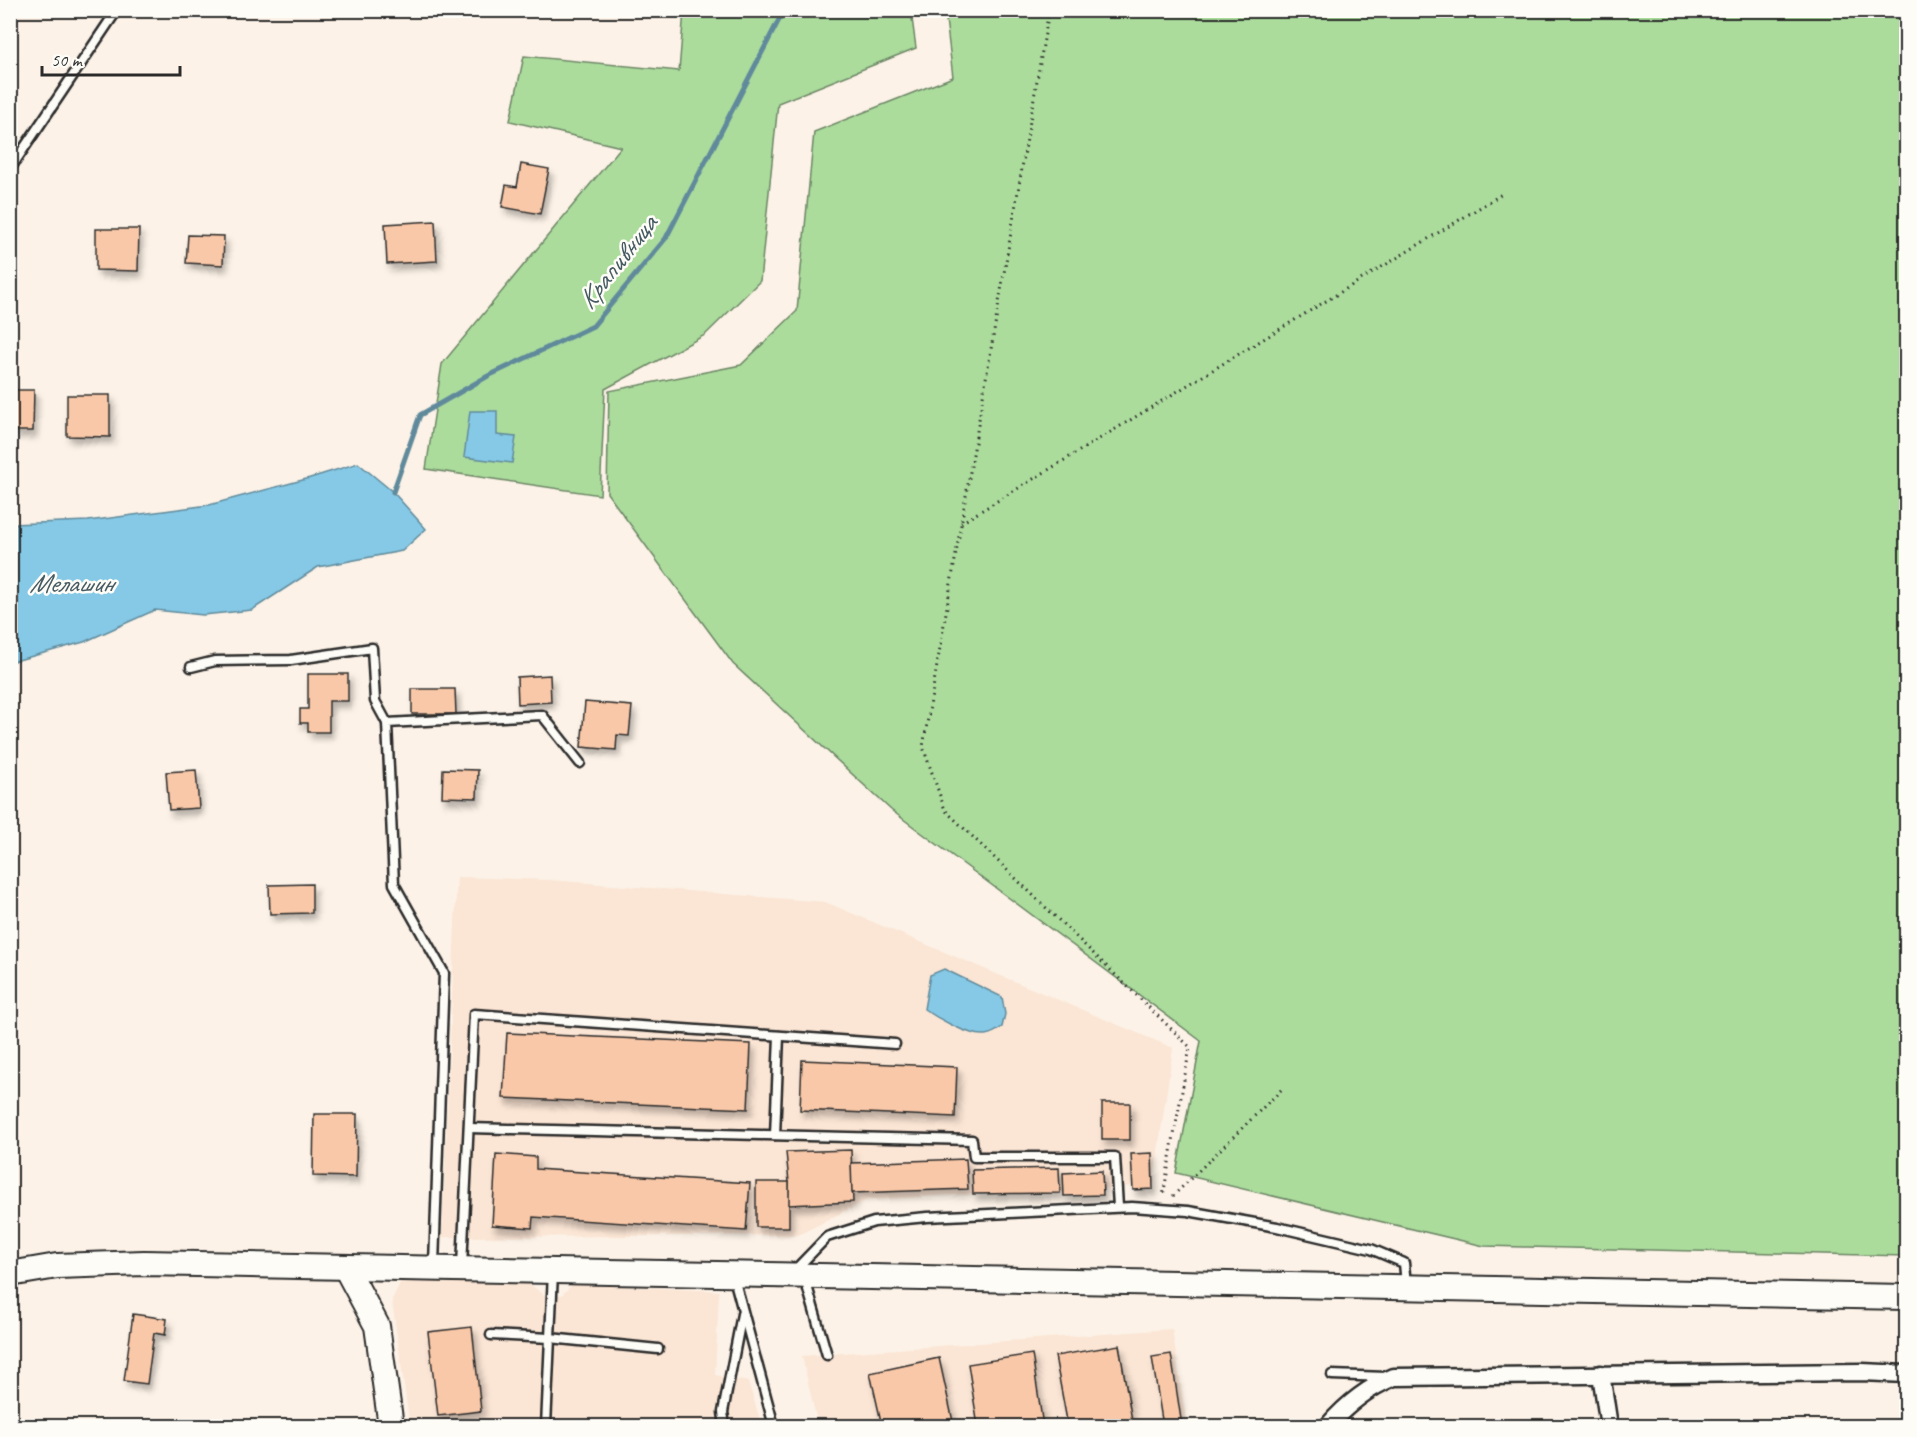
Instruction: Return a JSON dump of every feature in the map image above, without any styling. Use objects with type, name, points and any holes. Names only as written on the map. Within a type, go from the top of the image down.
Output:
[{"type":"street","points":[[10,1274],[57,1266],[144,1263],[1906,1297]]},
{"type":"street","points":[[346,1268],[377,1326],[391,1426]]},
{"type":"street","points":[[1328,1426],[1356,1397],[1394,1377],[1850,1372],[1906,1374]]},
{"type":"street","points":[[1601,1374],[1609,1426]]},
{"type":"lane","points":[[10,169],[117,10]]},
{"type":"lane","points":[[191,667],[215,661],[291,660],[372,648],[375,701],[387,723],[394,884],[444,973],[434,1269]]},
{"type":"lane","points":[[387,723],[542,715],[580,763]]},
{"type":"lane","points":[[462,1269],[474,1014],[895,1044]]},
{"type":"lane","points":[[775,1135],[779,1036]]},
{"type":"lane","points":[[469,1128],[972,1140],[974,1157],[1115,1157],[1118,1207]]},
{"type":"lane","points":[[827,1355],[797,1276],[826,1237],[874,1222],[1118,1207],[1188,1211],[1277,1227],[1371,1249],[1404,1263],[1407,1288]]},
{"type":"lane","points":[[546,1426],[553,1272]]},
{"type":"lane","points":[[733,1275],[774,1426]]},
{"type":"lane","points":[[726,1426],[723,1412],[742,1311]]},
{"type":"lane","points":[[491,1335],[550,1338],[658,1349]]},
{"type":"lane","points":[[1332,1375],[1394,1377]]},
{"type":"path","points":[[1048,10],[923,747],[945,810],[1190,1047],[1161,1209]]},
{"type":"path","points":[[961,523],[1502,194]]},
{"type":"path","points":[[1161,1209],[1282,1089]]},
{"type":"shaded area","points":[[457,877],[549,880],[825,902],[1173,1048],[1153,1184],[1060,1193],[973,1194],[867,1200],[798,1235],[442,1237]]},
{"type":"shaded area","points":[[403,1277],[527,1282],[544,1295],[562,1295],[573,1284],[719,1291],[715,1375],[748,1382],[762,1426],[410,1426],[392,1300]]},
{"type":"shaded area","points":[[1172,1329],[1187,1426],[818,1426],[802,1356]]},
{"type":"green space","points":[[684,11],[911,11],[916,48],[778,103],[760,281],[705,335],[605,389],[600,495],[426,469],[442,364],[621,147],[510,121],[524,56],[679,71]]},
{"type":"green space","points":[[945,11],[1906,11],[1906,1256],[1484,1246],[1176,1173],[1201,1041],[891,810],[733,664],[607,493],[609,391],[741,365],[797,311],[814,132],[953,77]]},
{"type":"water","points":[[470,411],[497,411],[497,435],[516,437],[512,463],[464,457]]},
{"type":"water","name":"Мелашин","points":[[358,463],[393,492],[426,529],[402,551],[318,567],[252,610],[203,615],[155,610],[84,642],[11,662],[11,524],[88,521],[209,505]]},
{"type":"water","points":[[944,969],[1002,997],[1005,1014],[1002,1027],[990,1034],[978,1035],[953,1026],[924,1009],[930,975]]},
{"type":"building","points":[[521,164],[549,169],[540,214],[502,207],[506,185],[517,187]]},
{"type":"building","points":[[435,221],[437,261],[387,264],[385,224]]},
{"type":"building","points":[[96,229],[139,229],[138,271],[96,270]]},
{"type":"building","points":[[188,235],[224,236],[223,265],[186,263]]},
{"type":"building","points":[[10,390],[34,390],[33,431],[10,431]]},
{"type":"building","points":[[67,395],[110,395],[110,437],[67,436]]},
{"type":"building","points":[[308,674],[348,674],[348,701],[329,701],[329,732],[308,732],[308,723],[300,723],[300,709],[308,709]]},
{"type":"building","points":[[550,675],[551,702],[518,704],[517,677]]},
{"type":"building","points":[[412,689],[455,689],[456,714],[412,714]]},
{"type":"building","points":[[585,702],[632,706],[629,736],[617,735],[616,750],[581,747]]},
{"type":"building","points":[[443,769],[478,770],[477,798],[442,797]]},
{"type":"building","points":[[196,770],[199,808],[169,810],[166,772]]},
{"type":"building","points":[[312,884],[312,913],[270,914],[269,885]]},
{"type":"building","points":[[507,1033],[751,1044],[748,1109],[503,1098]]},
{"type":"building","points":[[802,1060],[957,1067],[955,1117],[800,1110]]},
{"type":"building","points":[[1102,1103],[1130,1103],[1130,1140],[1102,1140]]},
{"type":"building","points":[[314,1114],[357,1114],[356,1177],[313,1176]]},
{"type":"building","points":[[851,1150],[853,1202],[788,1205],[789,1182],[786,1152]]},
{"type":"building","points":[[1152,1153],[1153,1189],[1133,1190],[1131,1154]]},
{"type":"building","points":[[496,1154],[536,1157],[536,1169],[750,1183],[746,1231],[533,1217],[532,1228],[492,1225]]},
{"type":"building","points":[[966,1159],[968,1189],[852,1193],[851,1163]]},
{"type":"building","points":[[1059,1168],[1060,1193],[973,1194],[972,1170]]},
{"type":"building","points":[[1102,1171],[1103,1195],[1064,1196],[1063,1173]]},
{"type":"building","points":[[756,1182],[789,1182],[789,1227],[756,1227]]},
{"type":"building","points":[[133,1314],[167,1319],[165,1335],[154,1333],[147,1384],[124,1381]]},
{"type":"building","points":[[472,1327],[481,1411],[438,1416],[428,1332]]},
{"type":"building","points":[[1119,1345],[1133,1426],[1068,1426],[1055,1356]]},
{"type":"building","points":[[1032,1354],[1043,1426],[978,1426],[968,1364]]},
{"type":"building","points":[[1171,1354],[1182,1426],[1163,1426],[1152,1357]]},
{"type":"building","points":[[939,1358],[954,1426],[882,1426],[870,1373]]},
{"type":"building","points":[[1789,1420],[1790,1426],[1747,1426],[1747,1425]]},
{"type":"waterway","name":"Крапивница","points":[[393,492],[420,415],[488,376],[593,326],[666,238],[784,10]]}]
